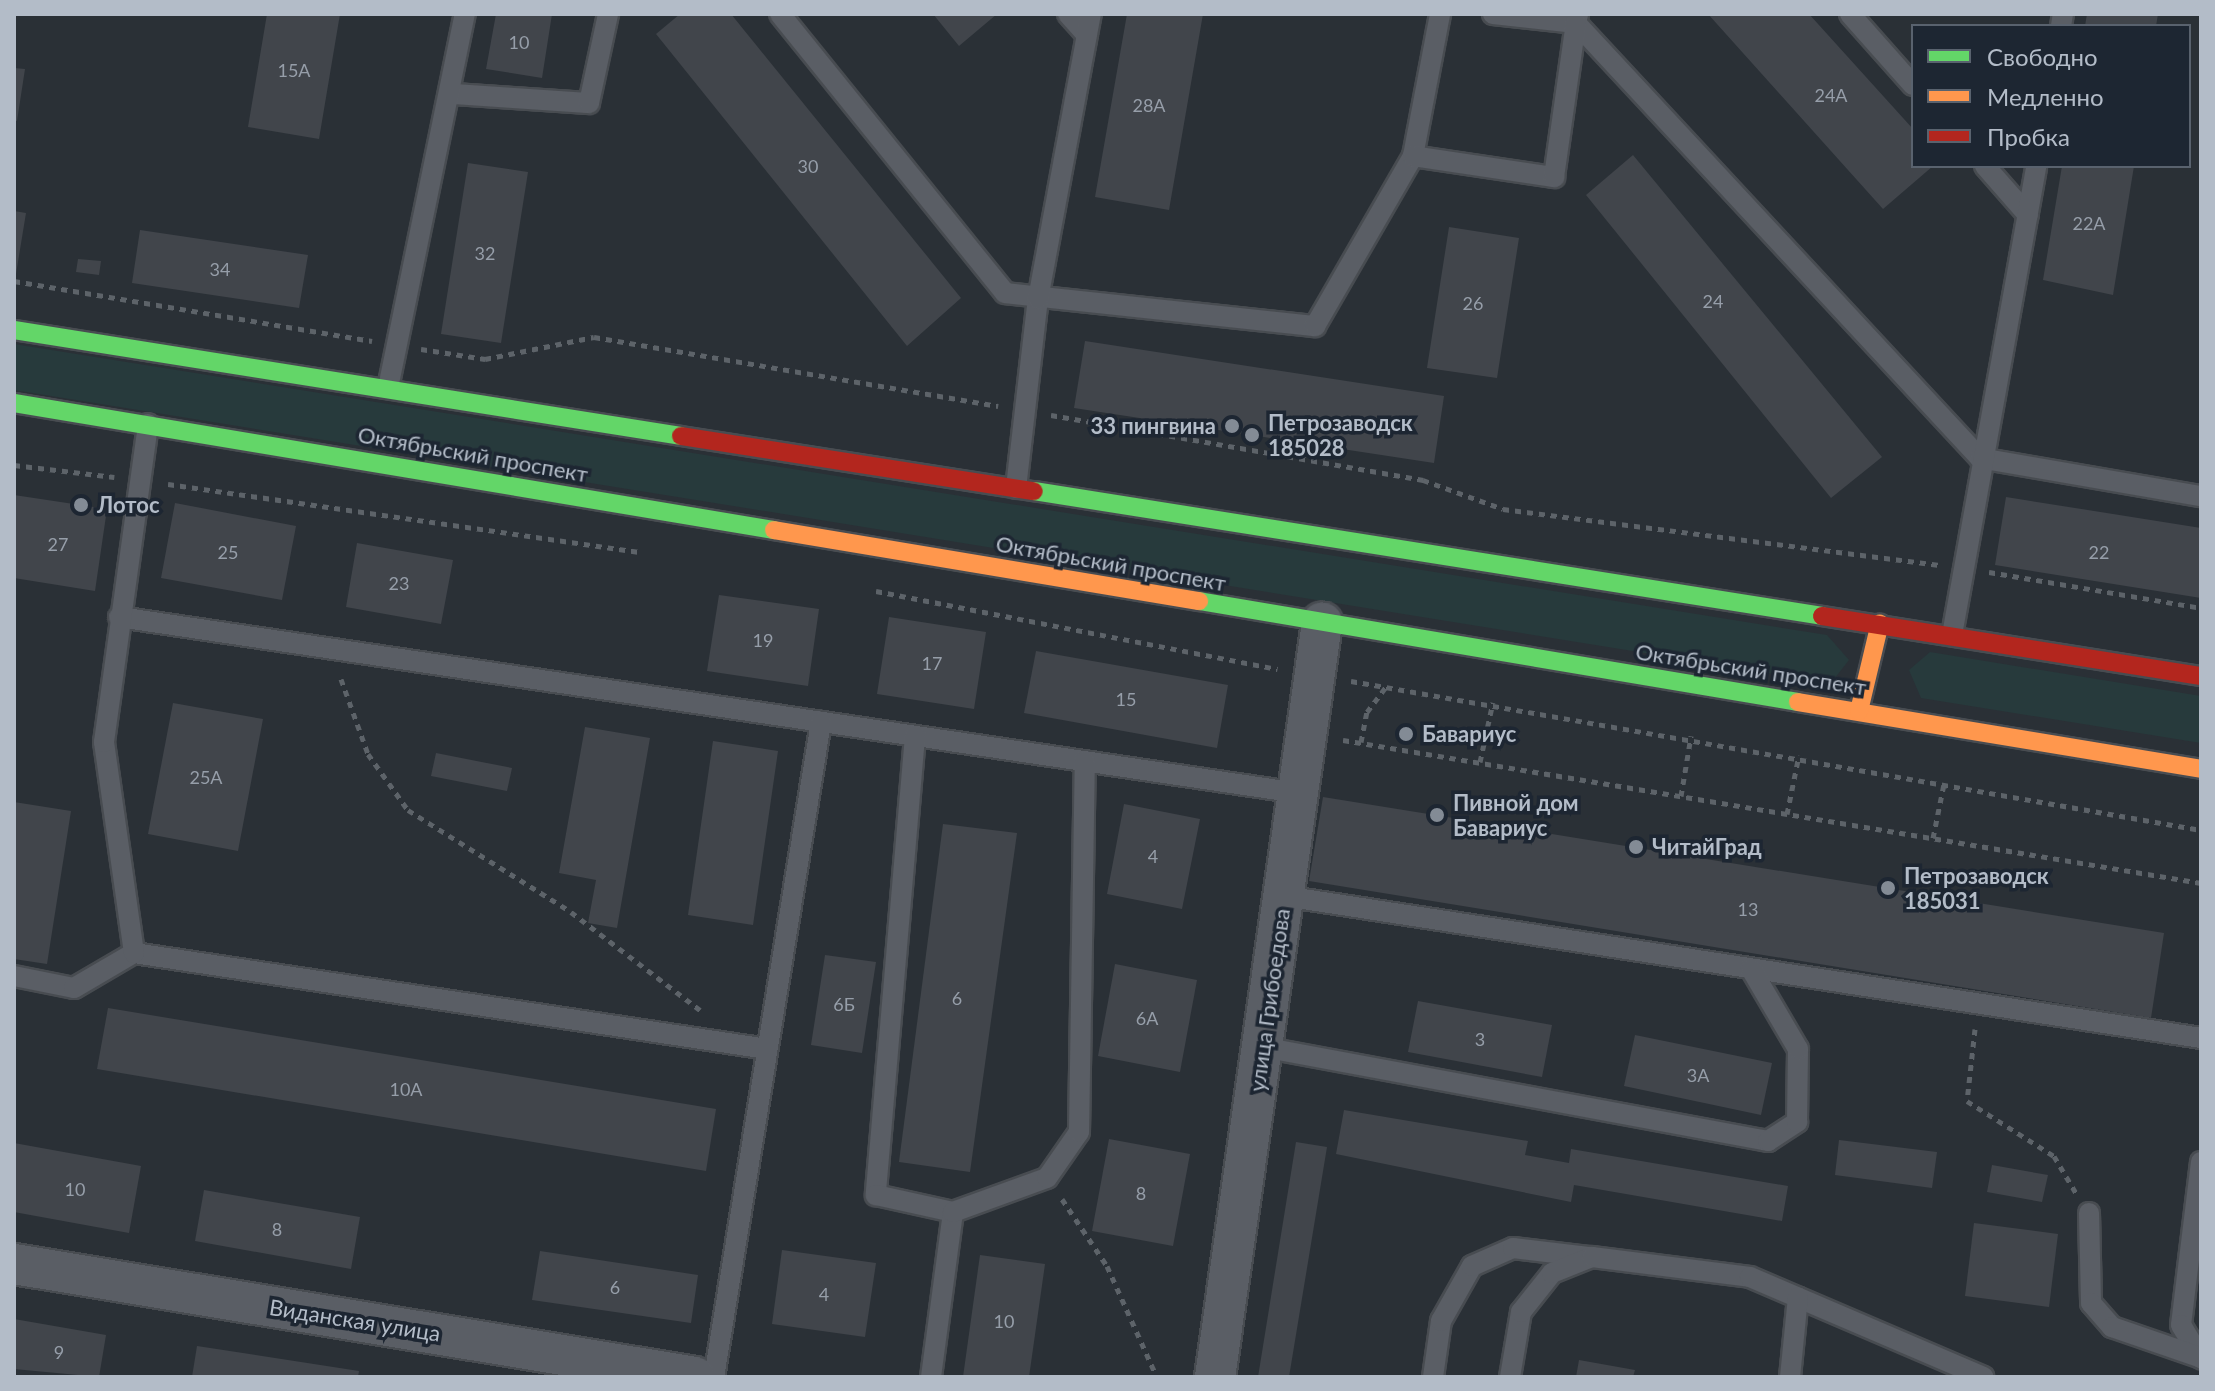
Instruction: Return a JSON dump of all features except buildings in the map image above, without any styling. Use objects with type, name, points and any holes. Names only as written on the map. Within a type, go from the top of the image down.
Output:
[{"type":"main road","points":[[14,330],[2201,676]]},
{"type":"main road","name":"Октябрьский проспект","points":[[14,403],[2201,769]]},
{"type":"main road","points":[[1859,711],[1880,623]]},
{"type":"street","name":"улица Грибоедова","points":[[1215,1377],[1322,623]]},
{"type":"street","name":"Виданская улица","points":[[14,1264],[695,1377]]},
{"type":"lane","points":[[388,388],[453,94],[465,14]]},
{"type":"lane","points":[[453,94],[589,103],[608,14]]},
{"type":"lane","points":[[780,14],[1005,293],[1038,299],[1315,326],[1413,156],[1440,14]]},
{"type":"lane","points":[[1068,14],[1087,35]]},
{"type":"lane","points":[[1016,488],[1038,299],[1091,14]]},
{"type":"lane","points":[[1493,14],[1577,19],[1980,458],[2201,496]]},
{"type":"lane","points":[[1850,14],[1911,83]]},
{"type":"lane","points":[[1413,156],[1554,177],[1577,19]]},
{"type":"lane","points":[[1987,168],[2028,215]]},
{"type":"lane","points":[[1952,635],[1980,458],[2036,168]]},
{"type":"lane","points":[[134,953],[104,742],[148,424]]},
{"type":"lane","points":[[119,617],[1298,793]]},
{"type":"lane","points":[[714,1377],[821,722]]},
{"type":"lane","points":[[915,736],[876,1195],[953,1212],[1047,1178],[1079,1132],[1085,761]]},
{"type":"lane","points":[[1284,896],[2201,1038]]},
{"type":"lane","points":[[14,976],[74,988],[134,953],[767,1049]]},
{"type":"lane","points":[[1262,1047],[1768,1141],[1797,1122],[1798,1049],[1751,969]]},
{"type":"lane","points":[[2200,1357],[2181,1325],[2201,1162]]},
{"type":"lane","points":[[931,1377],[953,1212]]},
{"type":"lane","points":[[2089,1213],[2091,1303],[2112,1327],[2200,1357]]},
{"type":"lane","points":[[1433,1377],[1441,1321],[1472,1266],[1513,1248],[1750,1277],[1983,1377]]},
{"type":"lane","points":[[1510,1377],[1521,1312],[1552,1273],[1592,1257]]},
{"type":"lane","points":[[1790,1377],[1798,1297]]},
{"type":"path","points":[[14,281],[485,359],[594,337],[1423,480],[1503,509],[1964,568],[2201,608]]},
{"type":"path","points":[[14,465],[140,480],[654,554]]},
{"type":"path","points":[[858,588],[1315,676],[1691,736],[2201,830]]},
{"type":"path","points":[[330,648],[368,754],[408,810],[571,912],[735,1044]]},
{"type":"path","points":[[1386,687],[1367,712],[1361,742],[2201,883]]},
{"type":"path","points":[[1480,762],[1493,702]]},
{"type":"path","points":[[1681,796],[1691,736]]},
{"type":"path","points":[[1787,814],[1799,755]]},
{"type":"path","points":[[1933,838],[1944,784]]},
{"type":"path","points":[[1977,1005],[1967,1101],[2054,1156],[2089,1213]]},
{"type":"path","points":[[1047,1178],[1107,1266],[1157,1377]]},
{"type":"shaded area","points":[[14,344],[1827,635],[1849,660],[1831,683],[14,390]]},
{"type":"shaded area","points":[[1930,652],[2201,696],[2201,743],[1921,698],[1909,670]]},
{"type":"traffic: fast","points":[[14,330],[681,436]]},
{"type":"traffic: fast","points":[[14,403],[774,530]]},
{"type":"traffic: fast","points":[[1034,491],[1822,616]]},
{"type":"traffic: fast","points":[[1199,601],[1798,702]]},
{"type":"traffic: slow","points":[[774,530],[1199,601]]},
{"type":"traffic: slow","points":[[1859,711],[1880,623]]},
{"type":"traffic: slow","points":[[1798,702],[2201,769]]},
{"type":"traffic: jam","points":[[681,436],[1034,491]]},
{"type":"traffic: jam","points":[[1822,616],[2201,676]]},
{"type":"place","name":"33 пингвина","points":[[1232,426]]},
{"type":"place","name":"Петрозаводск 185028","points":[[1252,435]]},
{"type":"place","name":"Лотос","points":[[81,505]]},
{"type":"place","name":"Бавариус","points":[[1406,734]]},
{"type":"place","name":"Пивной дом Бавариус","points":[[1437,815]]},
{"type":"place","name":"ЧитайГрад","points":[[1636,847]]},
{"type":"place","name":"Петрозаводск 185031","points":[[1888,888]]}]
